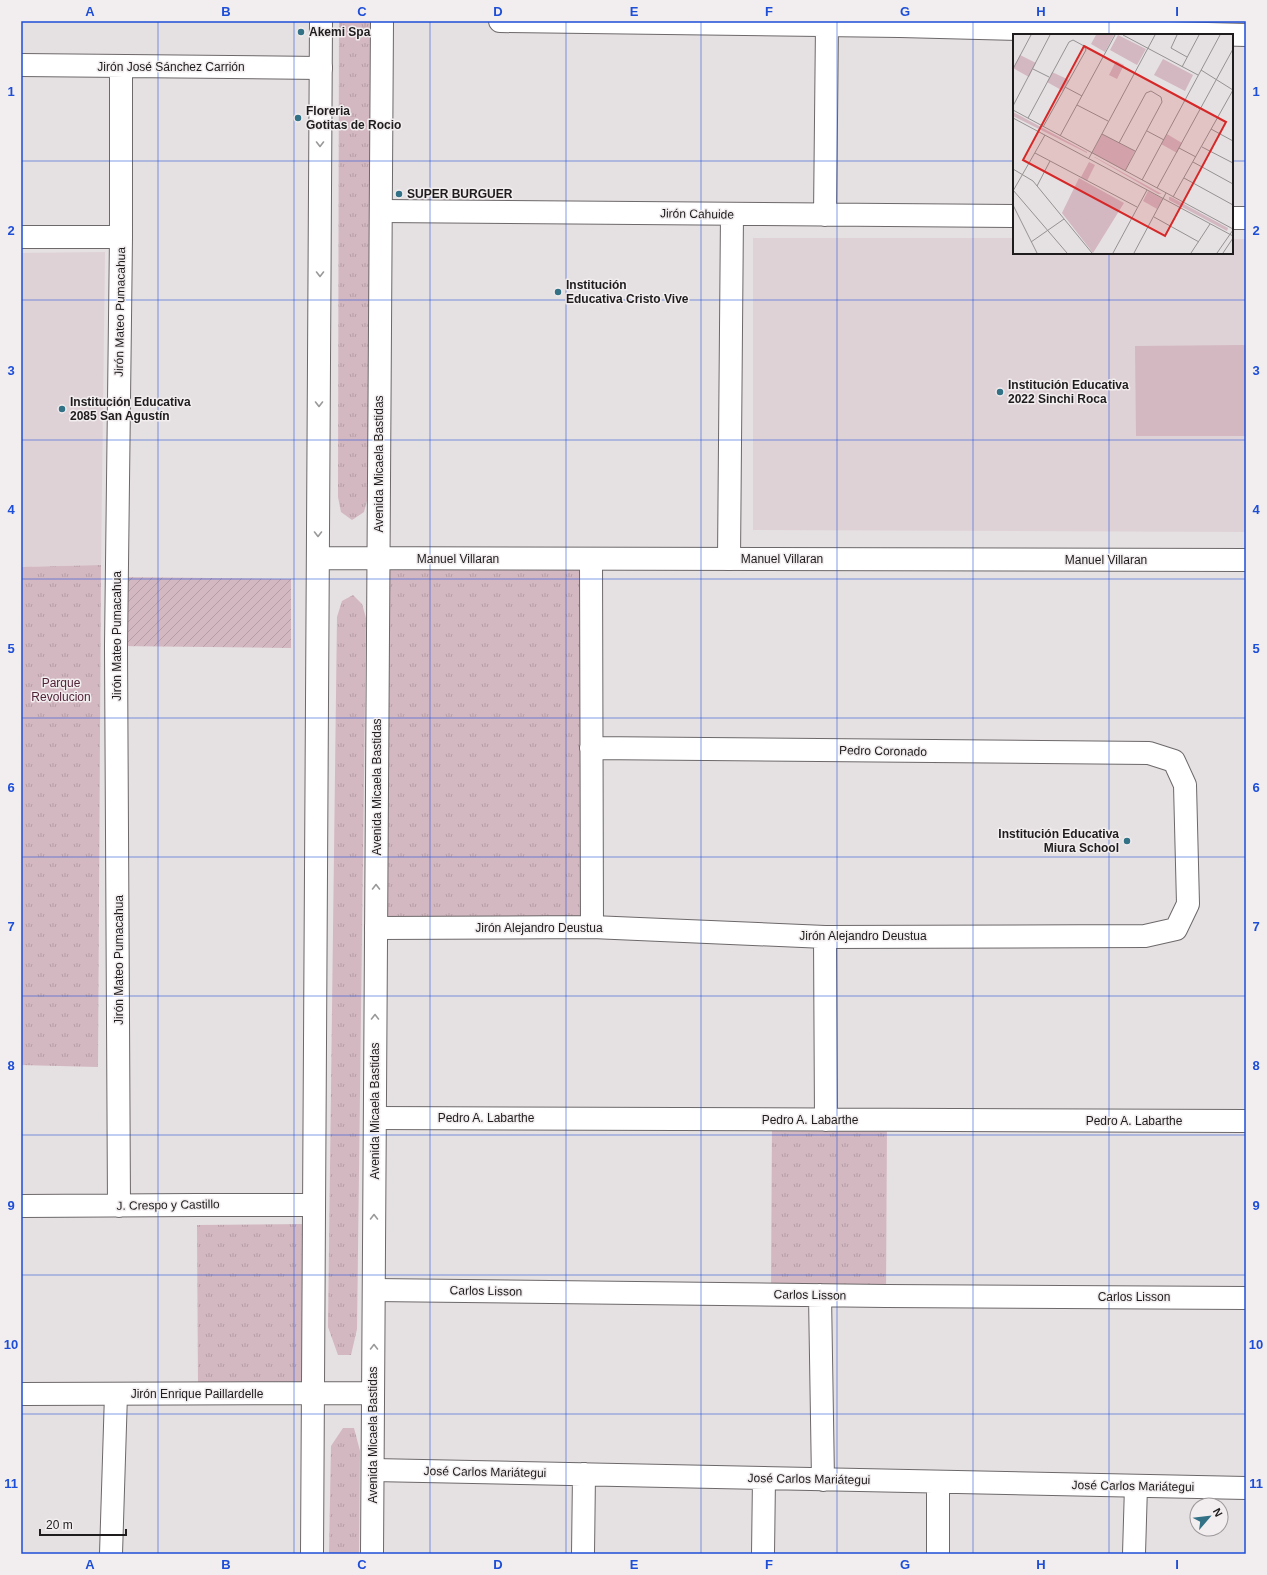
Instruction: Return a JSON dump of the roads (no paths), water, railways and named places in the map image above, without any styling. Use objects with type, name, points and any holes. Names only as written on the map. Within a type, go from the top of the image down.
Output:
[{"type":"street","points":[[312,1554],[321,21]]},
{"type":"street","name":"Avenida Micaela Bastidas","points":[[372,1554],[382,21]]},
{"type":"street","points":[[500,21],[827,25],[1245,33]]},
{"type":"street","points":[[825,215],[827,25]]},
{"type":"street","name":"Jirón José Sánchez Carrión","points":[[21,65],[321,68]]},
{"type":"street","name":"Jirón Mateo Pumacahua","points":[[119,1206],[116,639],[121,237],[121,66]]},
{"type":"street","name":"Jirón Cahuide","points":[[381,211],[1013,216]]},
{"type":"street","points":[[729,559],[732,214]]},
{"type":"street","points":[[1233,218],[1246,218]]},
{"type":"street","points":[[21,237],[121,237]]},
{"type":"street","name":"Manuel Villaran","points":[[318,558],[1246,560]]},
{"type":"street","points":[[591,559],[592,927]]},
{"type":"street","name":"Pedro Coronado","points":[[591,748],[1149,753],[1174,761]]},
{"type":"street","name":"Jirón Alejandro Deustua","points":[[376,928],[592,927],[826,937],[1145,936],[1176,929],[1188,904],[1185,785],[1174,761]]},
{"type":"street","points":[[826,937],[826,1120]]},
{"type":"street","name":"Pedro A. Labarthe","points":[[375,1118],[1246,1121]]},
{"type":"street","name":"J. Crespo y Castillo","points":[[21,1206],[314,1206]]},
{"type":"street","name":"Carlos Lisson","points":[[374,1290],[1246,1298]]},
{"type":"street","points":[[820,1295],[823,1480]]},
{"type":"street","name":"Jirón Enrique Paillardelle","points":[[21,1394],[373,1393]]},
{"type":"street","points":[[111,1554],[116,1394]]},
{"type":"street","name":"José Carlos Mariátegui","points":[[373,1470],[1246,1488]]},
{"type":"street","points":[[583,1554],[584,1474]]},
{"type":"street","points":[[763,1554],[764,1478]]},
{"type":"street","points":[[938,1482],[938,1554]]},
{"type":"street","points":[[1134,1554],[1136,1486]]},
{"type":"place","name":"Akemi Spa","points":[[301,32]]},
{"type":"place","name":"Floreria Gotitas de Rocio","points":[[298,118]]},
{"type":"place","name":"SUPER BURGUER","points":[[399,194]]},
{"type":"place","name":"Institución Educativa Cristo Vive","points":[[558,292]]},
{"type":"place","name":"Institución Educativa 2022 Sinchi Roca","points":[[1000,392]]},
{"type":"place","name":"Institución Educativa 2085 San Agustín","points":[[62,409]]},
{"type":"place","name":"Institución Educativa Miura School","points":[[1127,841]]},
{"type":"park label","name":"Parque Revolucion","points":[[61,690]]}]
